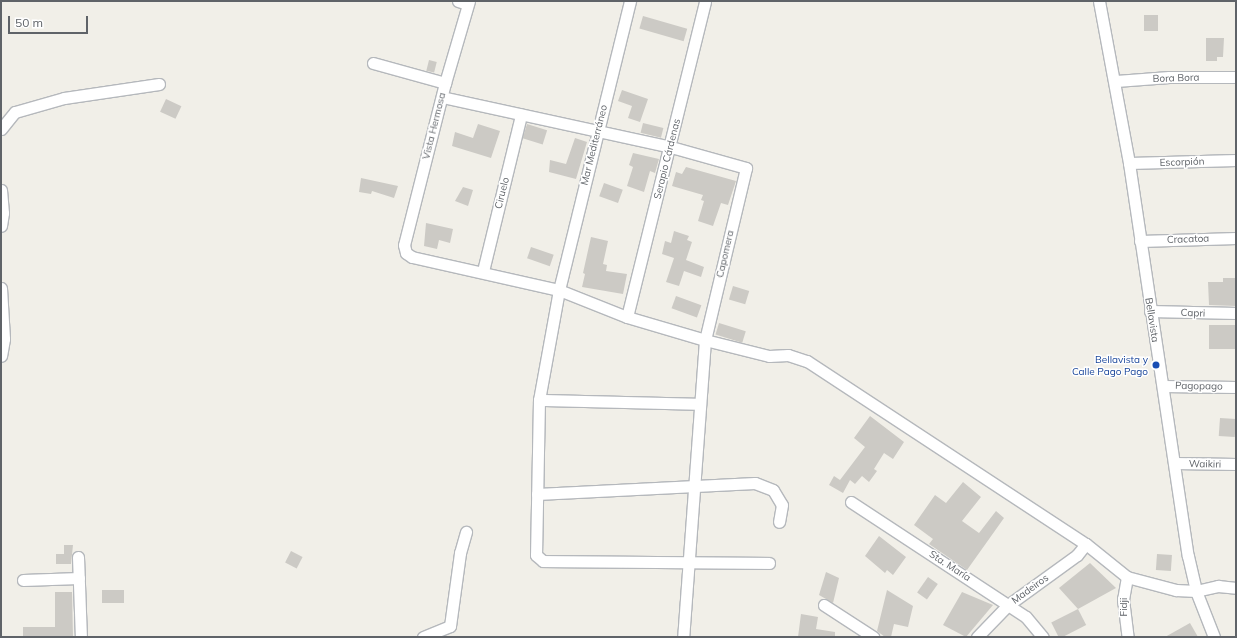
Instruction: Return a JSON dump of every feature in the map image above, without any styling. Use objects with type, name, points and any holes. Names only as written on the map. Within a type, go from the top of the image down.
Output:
[{"type":"street","name":"Mar Mediterráneo","points":[[630,1],[559,290],[539,400],[536,555],[538,559],[688,563]]},
{"type":"street","name":"Serapio Cárdenas","points":[[627,317],[671,147],[695,33],[705,1]]},
{"type":"street","name":"Bellavista","points":[[1100,1],[1116,81],[1150,311],[1196,591],[1214,637]]},
{"type":"street","name":"Vista Hermosa","points":[[465,2],[404,245],[406,253],[412,257],[483,271]]},
{"type":"street","points":[[373,62],[445,83]]},
{"type":"street","name":"Bora Bora","points":[[1116,81],[1169,77],[1236,77]]},
{"type":"street","points":[[1,129],[15,112],[72,96],[159,84]]},
{"type":"street","points":[[442,97],[671,147]]},
{"type":"street","name":"Ciruelo","points":[[483,271],[521,115]]},
{"type":"street","name":"Capomera","points":[[671,147],[746,168],[705,340],[683,637]]},
{"type":"street","name":"Escorpión","points":[[1129,163],[1236,160]]},
{"type":"street","points":[[1,190],[1,226]]},
{"type":"street","name":"Cracatoa","points":[[1140,241],[1236,238]]},
{"type":"street","points":[[483,271],[559,290],[627,317],[705,340],[769,356],[788,355],[807,361],[1086,544],[1127,577],[1176,590],[1196,591],[1218,586],[1236,588]]},
{"type":"street","points":[[1,288],[4,339],[1,356]]},
{"type":"street","name":"Capri","points":[[1150,311],[1236,313]]},
{"type":"street","name":"Pagopago","points":[[1163,386],[1236,387]]},
{"type":"street","points":[[539,400],[700,404]]},
{"type":"street","name":"Waikiri","points":[[1175,463],[1236,464]]},
{"type":"street","points":[[537,494],[693,488],[755,483],[773,490],[782,505],[779,522]]},
{"type":"street","name":"Sta. María","points":[[851,502],[1026,616],[1043,637]]},
{"type":"street","points":[[423,637],[450,626],[460,553],[466,532]]},
{"type":"street","name":"Madeiros","points":[[977,637],[1008,605],[1077,555],[1086,544]]},
{"type":"street","points":[[78,557],[81,637]]},
{"type":"street","points":[[688,563],[769,563]]},
{"type":"street","name":"Fidji","points":[[1127,577],[1123,599],[1128,637]]},
{"type":"street","points":[[23,580],[79,578]]},
{"type":"street","points":[[824,605],[873,637]]},
{"type":"building","points":[[1144,15],[1158,15],[1158,31],[1144,31]]},
{"type":"building","points":[[643,16],[687,29],[684,41],[639,28]]},
{"type":"building","points":[[1206,38],[1224,38],[1223,57],[1217,57],[1217,61],[1206,61]]},
{"type":"building","points":[[429,60],[437,62],[434,73],[426,71]]},
{"type":"building","points":[[622,90],[648,99],[640,122],[628,118],[632,106],[618,101]]},
{"type":"building","points":[[166,99],[181,106],[175,119],[160,112]]},
{"type":"building","points":[[643,123],[663,128],[661,138],[641,133]]},
{"type":"building","points":[[478,124],[500,131],[491,158],[452,146],[455,132],[473,138]]},
{"type":"building","points":[[527,124],[547,130],[543,144],[523,138]]},
{"type":"building","points":[[575,138],[587,142],[576,179],[549,172],[550,160],[566,164]]},
{"type":"building","points":[[633,153],[659,159],[655,173],[650,171],[644,192],[627,186],[633,167],[629,165]]},
{"type":"building","points":[[686,167],[736,181],[728,205],[721,203],[713,226],[698,221],[704,201],[701,200],[703,195],[672,186],[676,172],[682,174]]},
{"type":"building","points":[[361,178],[398,186],[394,198],[372,191],[371,194],[359,192]]},
{"type":"building","points":[[604,183],[623,190],[618,203],[599,196]]},
{"type":"building","points":[[463,187],[473,190],[468,206],[455,201]]},
{"type":"building","points":[[426,223],[453,229],[450,243],[439,240],[437,249],[424,246]]},
{"type":"building","points":[[674,231],[689,236],[687,240],[692,242],[686,260],[704,267],[701,277],[684,271],[679,286],[666,282],[674,258],[662,254],[665,241],[671,243]]},
{"type":"building","points":[[591,237],[608,241],[603,264],[607,265],[606,271],[627,274],[623,294],[582,287],[585,274],[583,273]]},
{"type":"building","points":[[531,247],[554,255],[550,266],[527,258]]},
{"type":"building","points":[[1223,278],[1236,278],[1236,306],[1209,305],[1208,282],[1223,282]]},
{"type":"building","points":[[733,286],[749,291],[745,304],[729,299]]},
{"type":"building","points":[[676,296],[701,305],[697,317],[672,308]]},
{"type":"building","points":[[719,323],[746,331],[742,343],[715,334]]},
{"type":"building","points":[[1209,325],[1236,325],[1236,349],[1209,349]]},
{"type":"building","points":[[870,416],[904,442],[893,459],[884,453],[874,469],[877,471],[869,482],[862,476],[855,484],[850,480],[843,493],[829,485],[834,476],[840,480],[865,447],[854,438]]},
{"type":"building","points":[[1220,418],[1236,419],[1235,437],[1219,436]]},
{"type":"building","points":[[963,482],[981,497],[962,521],[979,533],[996,511],[1004,518],[967,570],[929,544],[933,539],[914,525],[935,495],[946,503]]},
{"type":"building","points":[[879,536],[906,557],[893,575],[887,570],[885,573],[865,556]]},
{"type":"building","points":[[64,545],[73,545],[71,564],[56,564],[56,554],[64,554]]},
{"type":"building","points":[[291,551],[303,557],[297,568],[285,563]]},
{"type":"building","points":[[1157,554],[1172,555],[1171,571],[1156,570]]},
{"type":"building","points":[[1090,563],[1116,588],[1078,609],[1059,588]]},
{"type":"building","points":[[826,572],[839,578],[833,603],[819,595]]},
{"type":"building","points":[[928,577],[938,584],[927,599],[917,593]]},
{"type":"building","points":[[102,590],[124,590],[124,603],[102,603]]},
{"type":"building","points":[[887,590],[913,606],[908,627],[894,624],[891,637],[885,637],[877,631]]},
{"type":"building","points":[[55,592],[72,592],[73,637],[23,637],[23,627],[55,627]]},
{"type":"building","points":[[962,592],[993,605],[966,637],[943,625]]},
{"type":"building","points":[[1078,609],[1086,625],[1063,637],[1059,637],[1051,623]]},
{"type":"building","points":[[801,614],[818,617],[816,629],[835,632],[835,637],[798,637]]},
{"type":"building","points":[[1190,623],[1198,637],[1165,637]]},
{"type":"place","name":"Bellavista y Calle Pago Pago","points":[[1156,365]]}]
